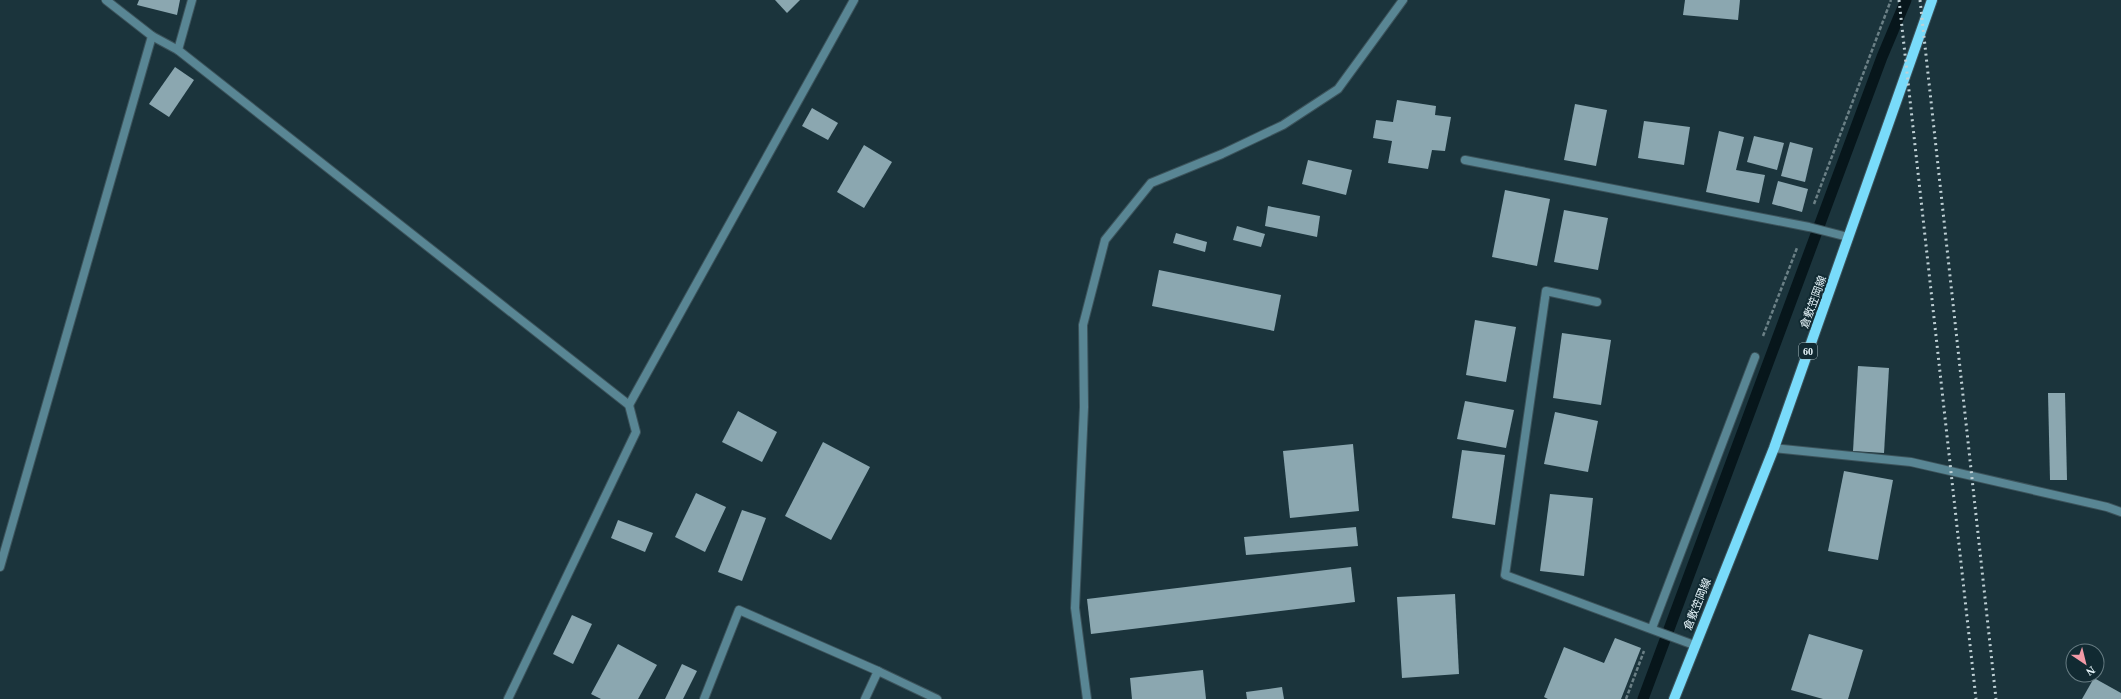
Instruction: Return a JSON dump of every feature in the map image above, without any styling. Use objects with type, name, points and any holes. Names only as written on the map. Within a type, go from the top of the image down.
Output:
[{"type":"main road","name":"倉敷笠岡線","points":[[1674,699],[1694,645],[1774,448],[1932,0]]},
{"type":"street","points":[[106,0],[152,36],[178,50],[629,404],[636,432],[508,699]]},
{"type":"street","points":[[178,50],[192,0]]},
{"type":"street","points":[[629,404],[854,0]]},
{"type":"street","points":[[1088,699],[1075,608],[1084,407],[1083,325],[1105,240],[1151,183],[1222,154],[1283,125],[1338,89],[1403,0]]},
{"type":"street","points":[[0,567],[152,36]]},
{"type":"street","points":[[1465,160],[1832,232],[1848,237]]},
{"type":"street","points":[[1597,302],[1546,292],[1505,575],[1677,637],[1694,645]]},
{"type":"street","points":[[1655,630],[1755,357]]},
{"type":"street","points":[[1774,448],[1911,462],[2107,507],[2121,512]]},
{"type":"street","points":[[704,699],[739,610],[878,671],[937,699]]},
{"type":"street","points":[[865,699],[878,671]]},
{"type":"path","points":[[1755,357],[1807,227],[1891,0]]},
{"type":"path","points":[[1626,699],[1655,630]]},
{"type":"building","points":[[139,0],[180,0],[177,15],[137,5]]},
{"type":"building","points":[[775,0],[800,0],[787,13]]},
{"type":"building","points":[[1685,0],[1740,0],[1738,20],[1683,15]]},
{"type":"building","points":[[175,67],[194,80],[169,117],[149,104]]},
{"type":"building","points":[[1397,100],[1436,106],[1435,115],[1451,117],[1445,151],[1432,150],[1428,169],[1388,163],[1392,141],[1373,138],[1376,120],[1393,122]]},
{"type":"building","points":[[1575,104],[1607,110],[1596,166],[1564,160]]},
{"type":"building","points":[[812,108],[838,123],[828,140],[802,126]]},
{"type":"building","points":[[1644,121],[1690,127],[1684,165],[1638,158]]},
{"type":"building","points":[[1719,131],[1744,137],[1736,170],[1765,175],[1759,203],[1706,192]]},
{"type":"building","points":[[1754,136],[1784,143],[1777,170],[1747,162]]},
{"type":"building","points":[[1790,142],[1813,148],[1805,182],[1781,176]]},
{"type":"building","points":[[864,145],[892,162],[864,208],[837,192]]},
{"type":"building","points":[[1308,160],[1352,170],[1346,195],[1302,184]]},
{"type":"building","points":[[1778,181],[1808,189],[1802,212],[1772,204]]},
{"type":"building","points":[[1505,190],[1550,199],[1537,266],[1492,257]]},
{"type":"building","points":[[1268,206],[1320,216],[1317,237],[1265,226]]},
{"type":"building","points":[[1564,210],[1608,218],[1598,270],[1554,262]]},
{"type":"building","points":[[1237,226],[1265,234],[1261,247],[1233,240]]},
{"type":"building","points":[[1176,233],[1207,242],[1205,252],[1173,243]]},
{"type":"building","points":[[1159,270],[1281,295],[1274,331],[1152,306]]},
{"type":"building","points":[[1475,320],[1516,327],[1506,382],[1466,375]]},
{"type":"building","points":[[1562,333],[1611,340],[1601,405],[1553,398]]},
{"type":"building","points":[[1858,366],[1889,368],[1884,453],[1853,451]]},
{"type":"building","points":[[2048,393],[2065,393],[2067,480],[2050,480]]},
{"type":"building","points":[[1465,401],[1514,410],[1506,448],[1457,439]]},
{"type":"building","points":[[738,411],[777,432],[762,462],[722,442]]},
{"type":"building","points":[[1555,412],[1598,421],[1588,472],[1544,464]]},
{"type":"building","points":[[823,442],[870,467],[831,540],[785,516]]},
{"type":"building","points":[[1353,444],[1359,511],[1290,518],[1283,451]]},
{"type":"building","points":[[1462,450],[1505,455],[1495,525],[1452,518]]},
{"type":"building","points":[[1844,471],[1893,480],[1878,560],[1828,551]]},
{"type":"building","points":[[696,493],[726,507],[705,552],[675,537]]},
{"type":"building","points":[[1550,494],[1593,498],[1584,576],[1540,571]]},
{"type":"building","points":[[742,510],[766,518],[742,581],[718,572]]},
{"type":"building","points":[[618,520],[653,533],[645,552],[611,538]]},
{"type":"building","points":[[1356,527],[1358,546],[1246,555],[1244,537]]},
{"type":"building","points":[[1351,567],[1355,602],[1091,634],[1087,599]]},
{"type":"building","points":[[1455,594],[1459,674],[1402,678],[1397,597]]},
{"type":"building","points":[[572,615],[592,624],[573,664],[553,654]]},
{"type":"building","points":[[1809,634],[1863,650],[1848,699],[1823,699],[1791,690]]},
{"type":"building","points":[[1615,638],[1641,648],[1621,699],[1548,699],[1544,697],[1564,647],[1604,663]]},
{"type":"building","points":[[618,644],[657,665],[638,699],[601,699],[591,694]]},
{"type":"building","points":[[682,664],[697,671],[683,699],[665,699]]},
{"type":"building","points":[[1203,670],[1206,699],[1132,699],[1130,678]]},
{"type":"building","points":[[2091,683],[2103,683],[2121,693],[2121,699],[2082,699]]},
{"type":"building","points":[[1282,687],[1284,699],[1247,699],[1246,692]]},
{"type":"waterway","points":[[1643,699],[1882,57],[1906,0]]},
{"type":"railway","points":[[1899,0],[1976,699]]},
{"type":"railway","points":[[1920,0],[1996,699]]}]
